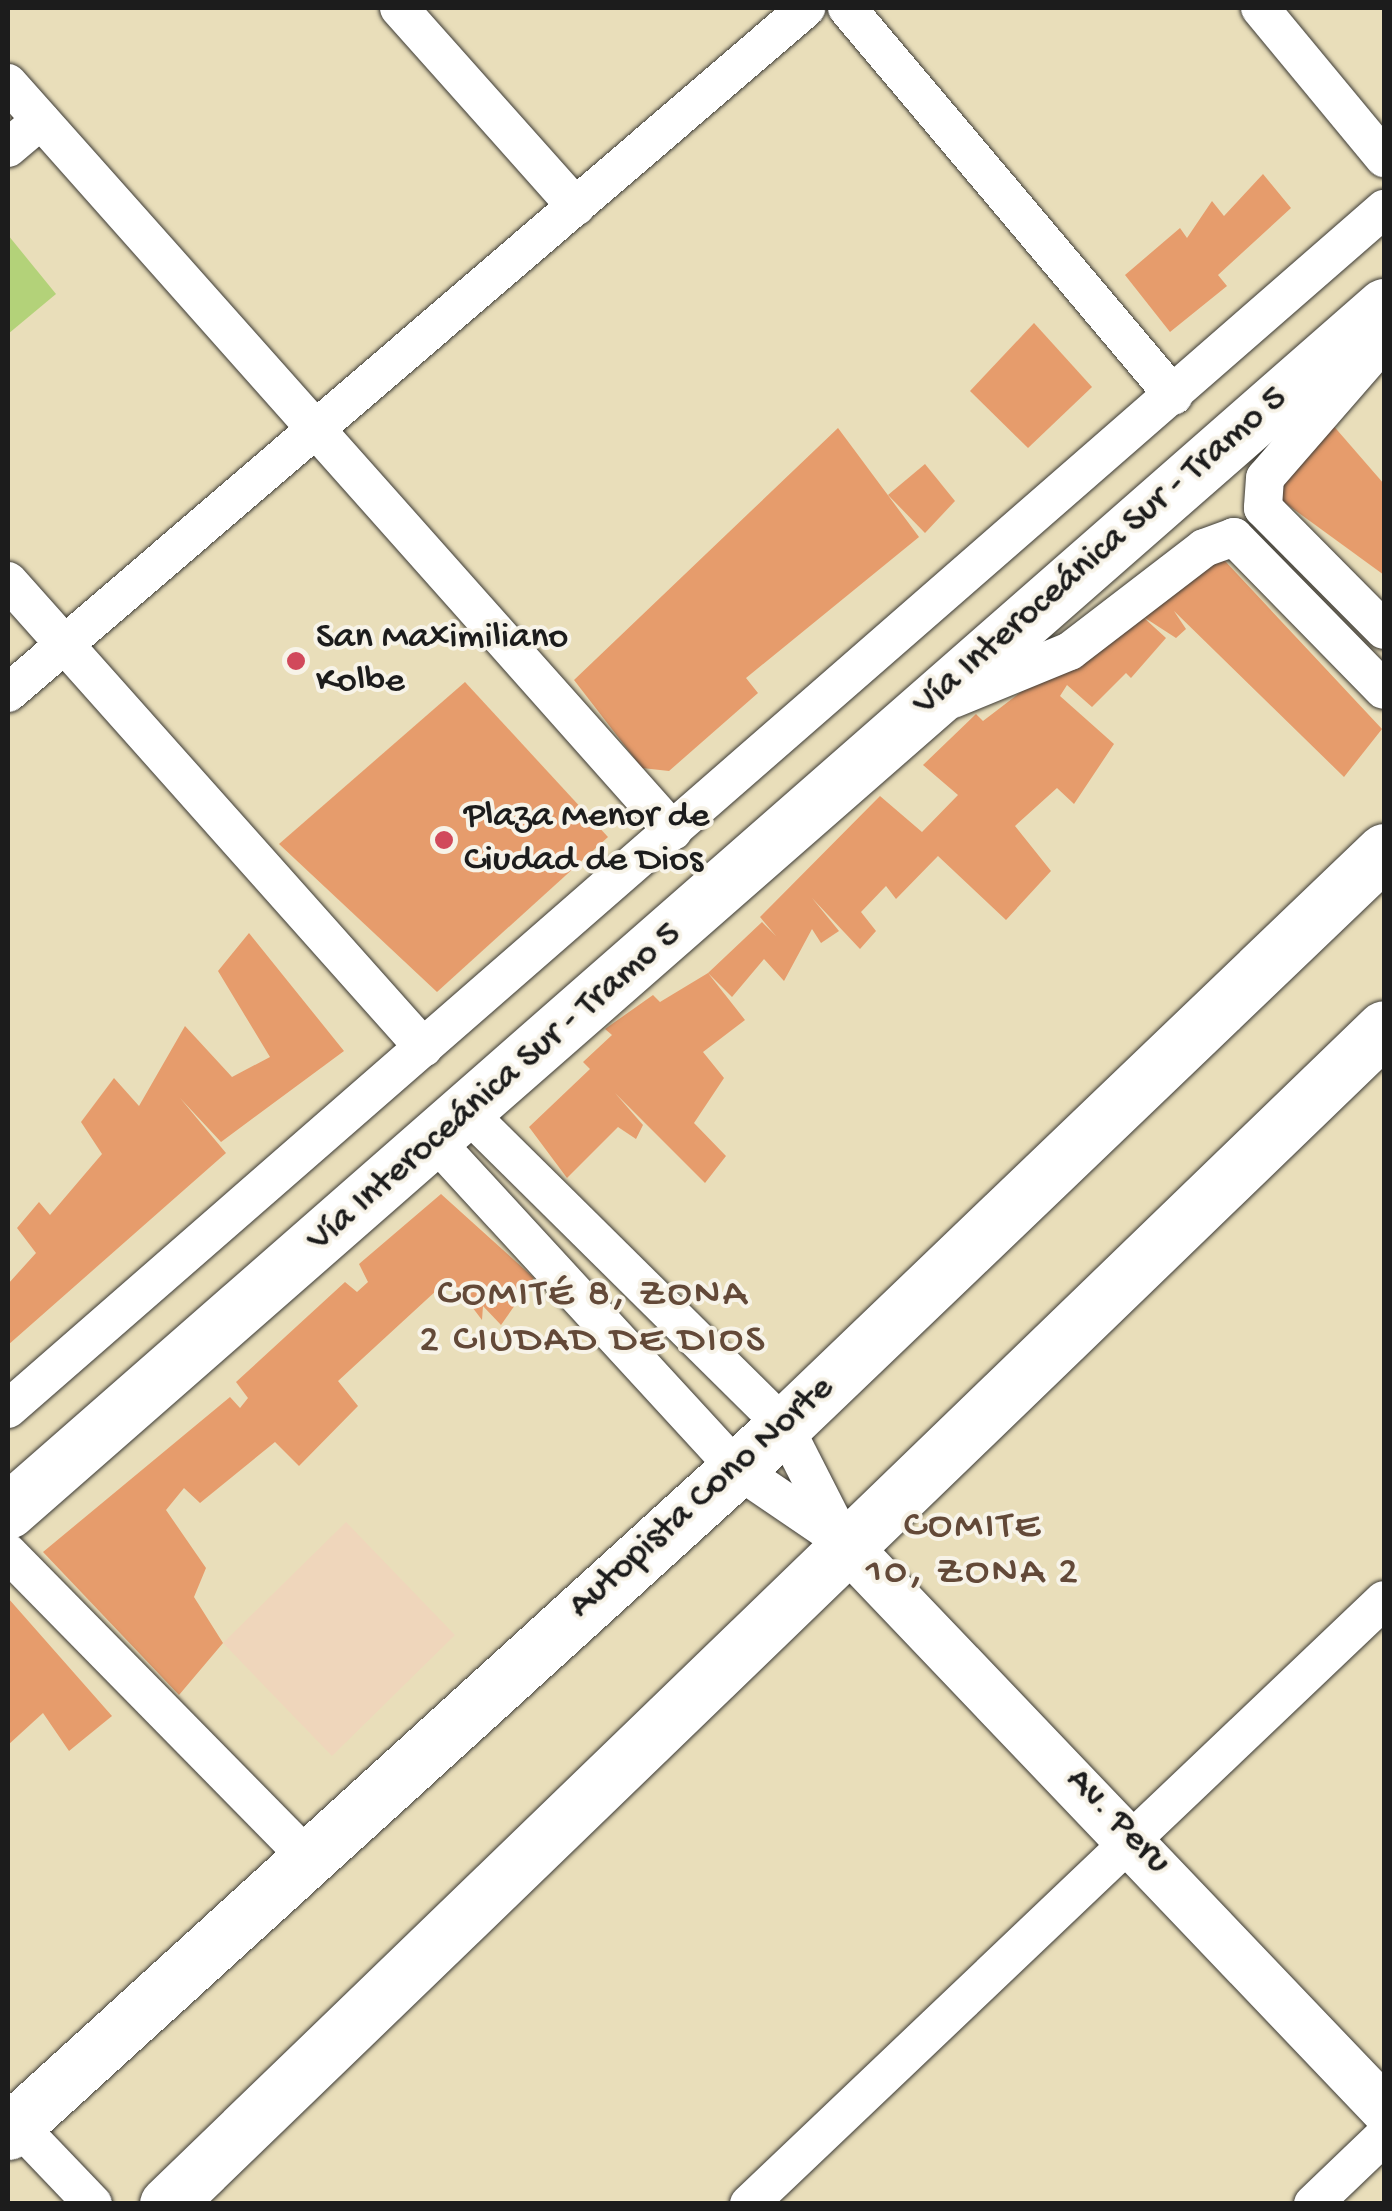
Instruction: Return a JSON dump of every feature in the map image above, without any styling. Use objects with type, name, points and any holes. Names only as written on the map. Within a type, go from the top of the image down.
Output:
[{"type":"main road","name":"Vía Interoceánica Sur - Tramo 5","points":[[8,1511],[453,1129],[910,716],[1384,306]]},
{"type":"main road","name":"Autopista Cono Norte","points":[[10,2124],[784,1426],[1384,851]]},
{"type":"main road","points":[[166,2204],[843,1542],[1384,1028]]},
{"type":"street","points":[[399,8],[576,207]]},
{"type":"street","points":[[8,693],[320,430],[806,8]]},
{"type":"street","points":[[847,8],[1174,396]]},
{"type":"street","points":[[1260,8],[1384,158]]},
{"type":"street","points":[[8,83],[673,831]]},
{"type":"street","points":[[8,148],[41,120]]},
{"type":"street","points":[[8,1410],[1384,209]]},
{"type":"street","points":[[1384,341],[1265,478],[1263,508],[1384,630]]},
{"type":"street","points":[[910,716],[1070,651],[1204,548],[1234,537],[1384,690]]},
{"type":"street","points":[[8,581],[424,1048]]},
{"type":"street","points":[[453,1129],[784,1426],[843,1542]]},
{"type":"street","points":[[453,1129],[737,1468],[843,1542]]},
{"type":"street","name":"Av. Peru","points":[[843,1542],[1136,1840],[1384,2109]]},
{"type":"street","points":[[8,1553],[306,1856]]},
{"type":"street","points":[[749,2204],[1384,1600]]},
{"type":"street","points":[[10,2124],[93,2204]]},
{"type":"street","points":[[1313,2204],[1384,2136]]},
{"type":"shaded area","points":[[346,1522],[455,1635],[332,1756],[223,1643]]},
{"type":"green space","points":[[8,235],[56,294],[8,334]]},
{"type":"building","points":[[1263,174],[1291,208],[1218,275],[1227,286],[1170,332],[1125,275],[1180,228],[1187,238],[1212,201],[1224,216]]},
{"type":"building","points":[[1034,323],[1092,387],[1028,448],[970,391]]},
{"type":"building","points":[[1318,408],[1384,484],[1384,575],[1281,500],[1265,478]]},
{"type":"building","points":[[838,428],[919,537],[746,678],[758,693],[669,771],[642,768],[574,680]]},
{"type":"building","points":[[925,464],[955,501],[925,533],[888,495]]},
{"type":"building","points":[[1211,546],[1382,729],[1344,777],[1174,611],[1186,629],[1176,638],[1142,616],[1166,638],[1131,678],[1126,673],[1092,707],[1067,685],[1060,696],[1114,744],[1074,804],[1057,788],[1015,826],[1051,871],[1006,920],[938,856],[896,899],[886,886],[861,912],[876,931],[860,949],[812,898],[839,931],[821,943],[812,929],[784,981],[764,959],[732,997],[708,973],[762,922],[776,936],[760,917],[880,796],[922,832],[958,795],[923,765],[976,714],[983,721]]},
{"type":"building","name":"Plaza Menor de Ciudad de Dios","points":[[465,682],[608,837],[437,992],[279,844]]},
{"type":"building","points":[[249,933],[344,1051],[221,1142],[180,1098],[226,1153],[8,1345],[8,1284],[36,1253],[17,1228],[39,1202],[50,1215],[102,1154],[81,1122],[114,1078],[139,1106],[185,1026],[232,1077],[270,1057],[218,971]]},
{"type":"building","points":[[708,973],[745,1020],[703,1052],[724,1078],[694,1123],[726,1156],[705,1183],[615,1093],[643,1125],[636,1139],[618,1127],[567,1178],[529,1127],[590,1069],[583,1062],[612,1035],[605,1029],[653,995],[660,1002]]},
{"type":"building","points":[[441,1194],[534,1278],[501,1325],[483,1306],[482,1320],[450,1278],[338,1381],[358,1406],[299,1466],[275,1442],[200,1503],[184,1488],[166,1510],[206,1568],[194,1597],[223,1643],[179,1695],[43,1552],[230,1397],[240,1408],[248,1398],[236,1382],[345,1282],[357,1292],[368,1282],[359,1264]]},
{"type":"building","points":[[8,1598],[112,1716],[69,1751],[43,1713],[8,1745]]},
{"type":"place","name":"San Maximiliano Kolbe","points":[[296,661]]},
{"type":"place","name":"Plaza Menor de Ciudad de Dios","points":[[444,840]]},
{"type":"district","name":"COMITÉ 8, ZONA 2 CIUDAD DE DIOS","points":[[593,1319]]},
{"type":"district","name":"COMITE 10, ZONA 2","points":[[973,1551]]}]
